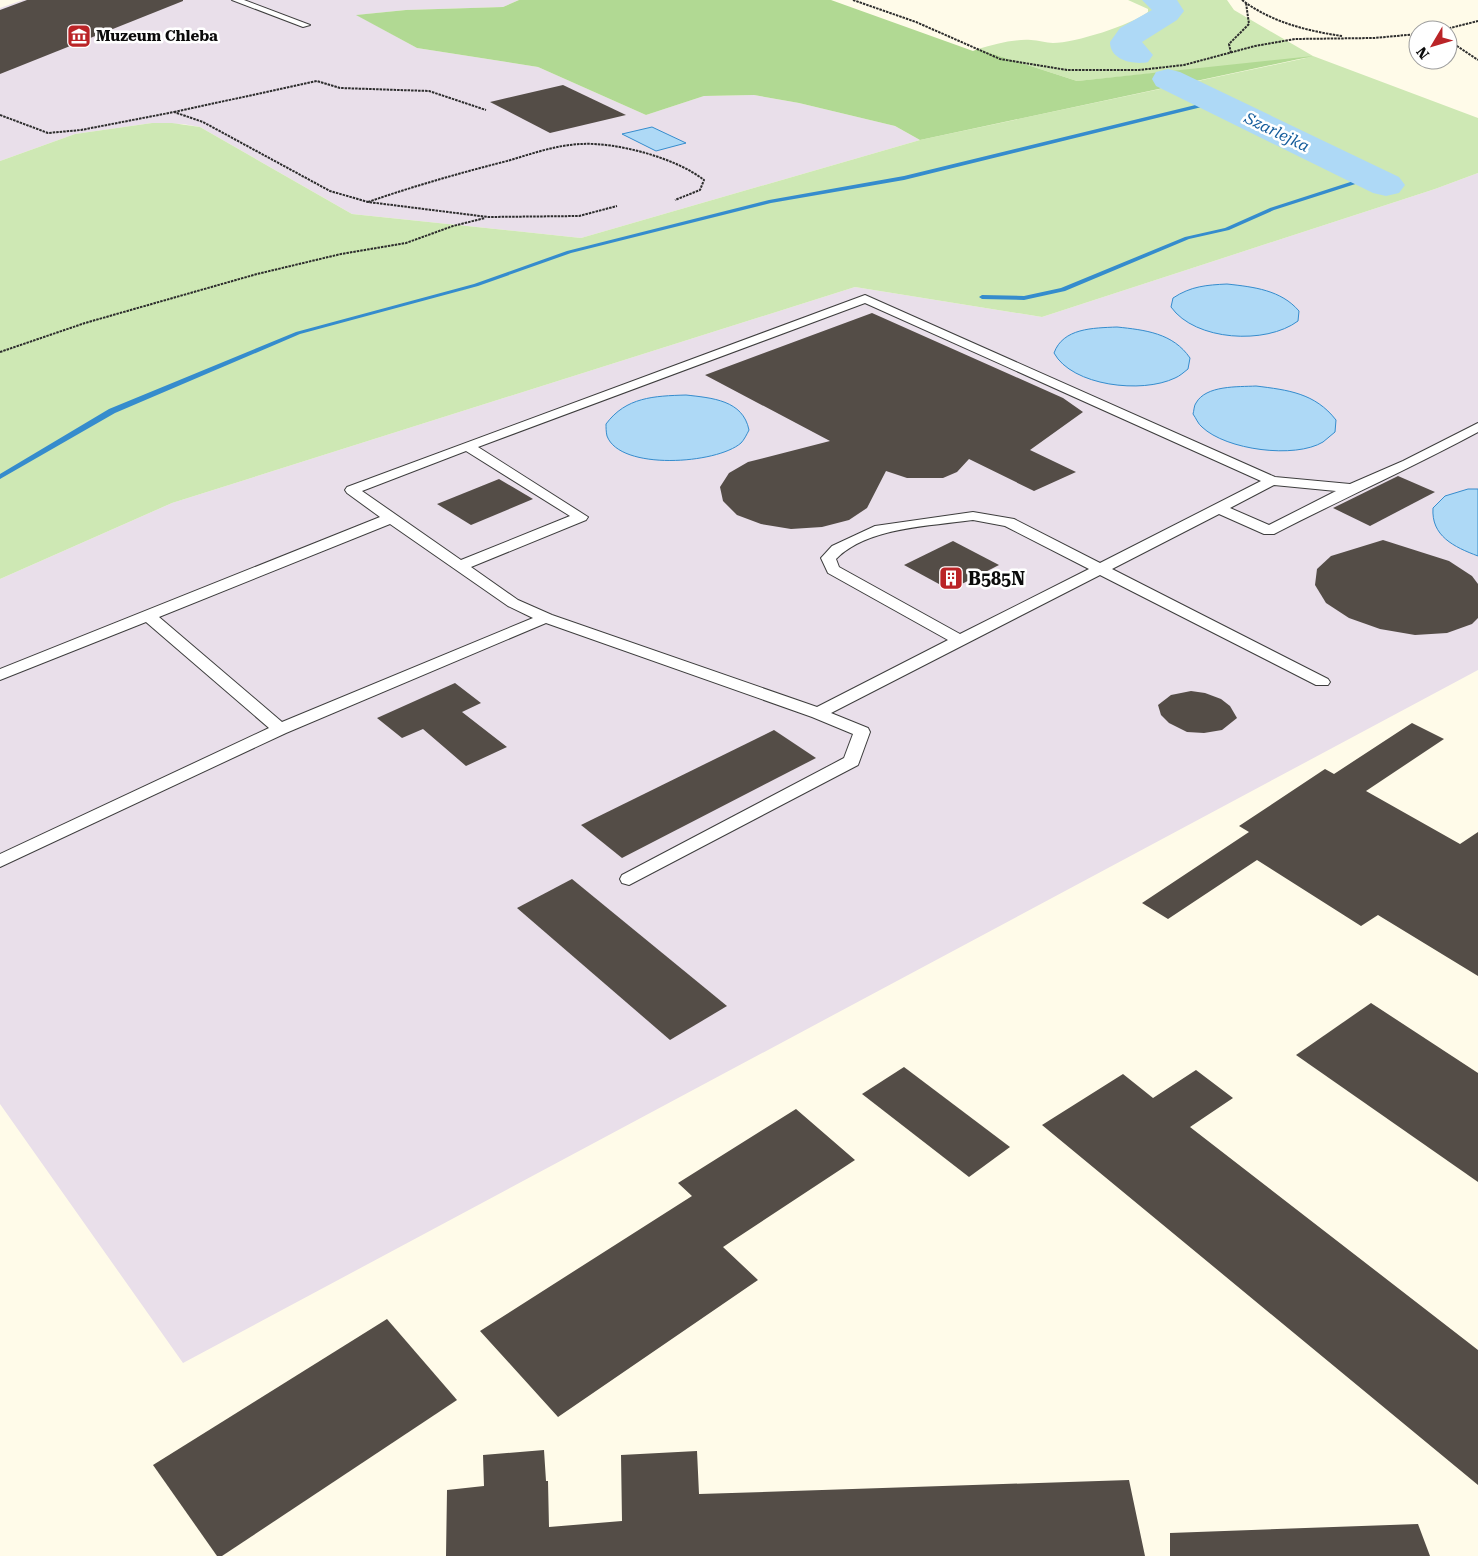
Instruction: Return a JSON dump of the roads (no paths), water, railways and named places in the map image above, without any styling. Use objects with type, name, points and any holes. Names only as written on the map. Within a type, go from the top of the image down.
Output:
[{"type":"lane","points":[[236,0],[306,25]]},
{"type":"lane","points":[[629,879],[852,760],[862,732],[818,713],[546,618],[513,603],[352,490],[865,299],[1272,481],[1352,488]]},
{"type":"lane","points":[[1219,508],[1269,531],[1352,488],[1408,464],[1478,427]]},
{"type":"lane","points":[[459,566],[581,517],[467,446]]},
{"type":"lane","points":[[818,713],[1272,481]]},
{"type":"lane","points":[[959,640],[833,570],[828,558],[837,549],[880,529],[973,516],[1009,522],[1322,682]]},
{"type":"lane","points":[[0,675],[391,518]]},
{"type":"lane","points":[[148,615],[280,729]]},
{"type":"lane","points":[[0,862],[280,729],[546,618]]},
{"type":"water","points":[[652,127],[686,143],[656,151],[622,134]]},
{"type":"water","points":[[1227,284],[1257,288],[1284,298],[1299,311],[1298,321],[1284,329],[1268,334],[1232,336],[1213,333],[1196,327],[1182,318],[1171,307],[1173,298],[1186,291],[1206,286]]},
{"type":"water","points":[[1117,327],[1158,334],[1167,338],[1190,358],[1188,369],[1177,377],[1161,383],[1127,386],[1109,384],[1091,380],[1076,373],[1063,364],[1054,353],[1058,345],[1072,334],[1089,329]]},
{"type":"water","points":[[1256,386],[1290,391],[1310,398],[1328,411],[1336,420],[1335,432],[1323,442],[1311,447],[1279,451],[1261,449],[1243,446],[1213,435],[1201,426],[1193,414],[1195,404],[1207,393],[1223,388]]},
{"type":"water","points":[[686,395],[716,399],[725,402],[740,412],[746,420],[749,430],[742,442],[729,450],[712,456],[670,461],[630,455],[616,447],[607,436],[606,424],[622,408],[652,397]]},
{"type":"water","points":[[1468,489],[1478,489],[1478,556],[1461,549],[1446,539],[1440,533],[1433,518],[1433,508],[1445,496]]},
{"type":"waterway","name":"Szarlejka","points":[[1137,55],[1126,46],[1126,42],[1131,35],[1169,11],[1167,7],[1157,0]]},
{"type":"waterway","name":"Szarlejka","points":[[1168,79],[1386,185]]},
{"type":"waterway","points":[[0,477],[112,411],[298,333],[476,285],[569,252],[771,201],[904,178],[1216,102]]},
{"type":"waterway","points":[[982,297],[1024,298],[1063,290],[1187,238],[1227,229],[1272,209],[1369,178]]},
{"type":"place","name":"Muzeum Chleba","points":[[79,36]]},
{"type":"place","name":"B585N","points":[[951,578]]}]
